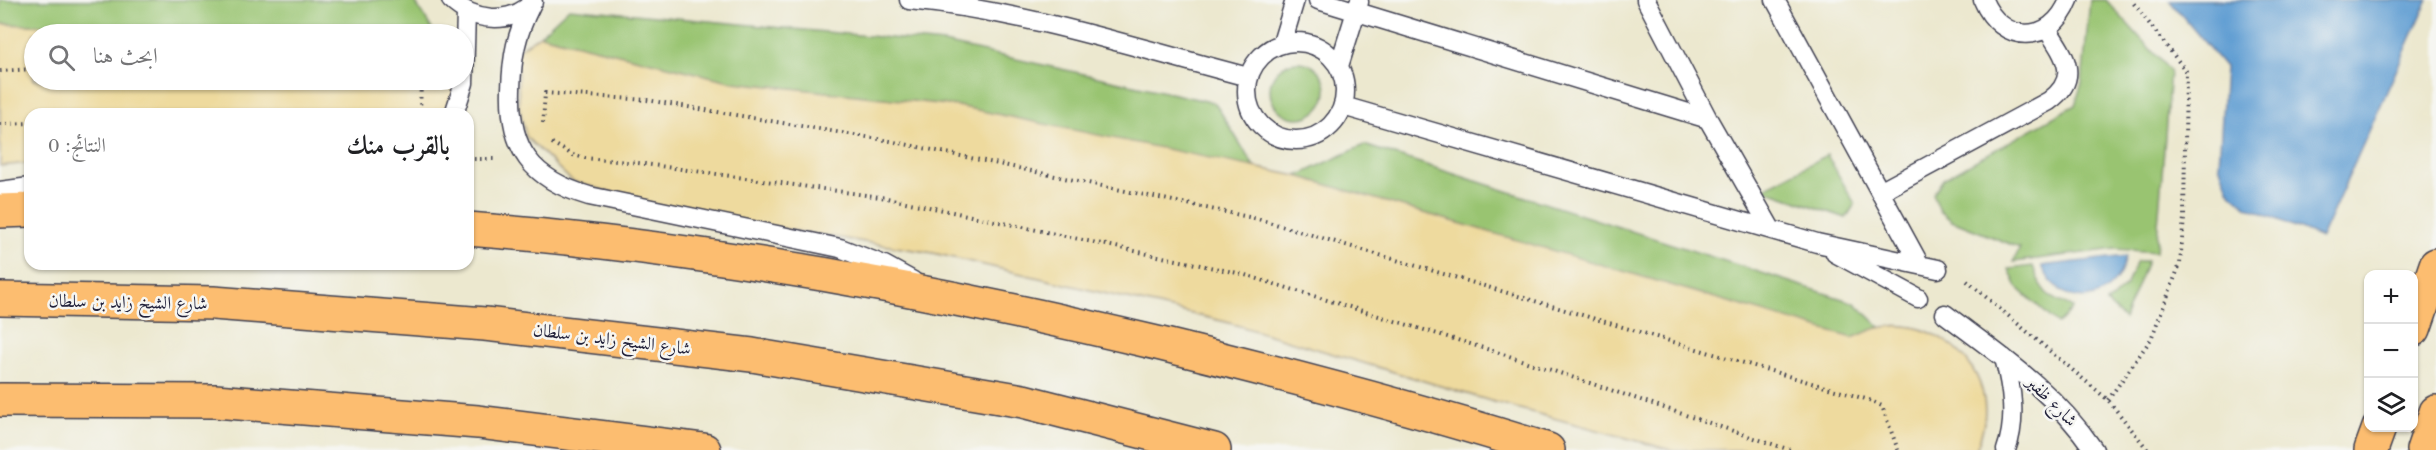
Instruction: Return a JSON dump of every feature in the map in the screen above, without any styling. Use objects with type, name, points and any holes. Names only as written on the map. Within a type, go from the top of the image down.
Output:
[{"type":"main road","points":[[0,211],[24,210]]},
{"type":"main road","points":[[474,230],[726,258],[936,293],[1219,358],[1374,398],[1550,449]]},
{"type":"main road","points":[[2416,324],[2436,265]]},
{"type":"main road","name":"شارع الشيخ زايد بن سلطان","points":[[0,299],[213,303],[485,324],[752,355],[1023,401],[1214,450]]},
{"type":"main road","points":[[0,400],[215,401],[478,422],[704,450]]},
{"type":"main road","points":[[2422,450],[2436,412]]},
{"type":"main road","points":[[2371,450],[2378,432]]},
{"type":"lane","points":[[451,0],[466,12],[483,18],[500,18],[516,13],[532,2]]},
{"type":"lane","points":[[909,0],[968,4],[1248,77]]},
{"type":"lane","points":[[1282,43],[1295,0]]},
{"type":"lane","points":[[1318,0],[1358,6],[1708,119]]},
{"type":"lane","points":[[1646,0],[1708,119],[1771,229]]},
{"type":"lane","points":[[1343,106],[1817,243],[1929,267],[1880,192],[1776,0]]},
{"type":"lane","points":[[1983,0],[1994,19],[2011,32],[2026,34],[2047,29],[2063,14],[2069,0]]},
{"type":"lane","points":[[532,2],[515,42],[512,62],[511,119],[515,138],[528,160],[553,182],[570,191],[600,199],[840,248],[884,265],[936,293]]},
{"type":"lane","points":[[1339,66],[1358,6]]},
{"type":"lane","points":[[466,12],[466,24]]},
{"type":"lane","points":[[1880,192],[2049,101],[2063,91],[2068,75],[2064,55],[2047,29]]},
{"type":"lane","points":[[1298,41],[1314,45],[1329,53],[1339,66],[1345,82],[1343,106],[1331,126],[1318,136],[1302,140],[1286,139],[1270,133],[1250,109],[1246,93],[1248,77],[1255,62],[1267,51],[1282,43],[1298,41]]},
{"type":"lane","points":[[456,108],[462,90]]},
{"type":"lane","points":[[0,191],[24,188]]},
{"type":"lane","points":[[1817,243],[1918,298]]},
{"type":"lane","name":"شارع ظفير","points":[[1945,314],[2044,389],[2078,426],[2094,450]]},
{"type":"lane","points":[[2004,358],[2011,384],[2013,422],[2006,450]]},
{"type":"path","points":[[2108,400],[2151,339],[2180,264],[2184,218],[2186,71],[2131,0]]},
{"type":"path","points":[[0,71],[24,70]]},
{"type":"path","points":[[420,108],[421,90]]},
{"type":"path","points":[[543,125],[545,93],[647,100],[890,141],[1258,219],[1869,400],[1882,406],[1898,450]]},
{"type":"path","points":[[0,124],[24,123]]},
{"type":"path","points":[[550,142],[573,155],[585,158],[638,163],[887,198],[1242,274],[1506,355],[1790,450]]},
{"type":"path","points":[[474,159],[501,159]]},
{"type":"path","points":[[1968,281],[2108,400],[2148,450]]},
{"type":"green space","points":[[0,0],[414,0],[429,24],[24,25],[0,24]]},
{"type":"green space","points":[[2090,0],[2106,0],[2170,71],[2156,252],[2115,249],[2013,262],[2020,248],[1952,221],[1940,211],[1933,194],[1943,179],[2075,105],[2082,83]]},
{"type":"green space","points":[[569,8],[944,43],[1215,103],[1255,168],[957,106],[733,82],[540,35]]},
{"type":"green space","points":[[1298,62],[1309,64],[1318,70],[1324,79],[1326,90],[1324,101],[1318,110],[1309,116],[1298,118],[1287,116],[1278,110],[1272,101],[1270,90],[1272,79],[1278,70],[1287,64]]},
{"type":"green space","points":[[1364,145],[1855,303],[1880,327],[1852,338],[1297,176]]},
{"type":"green space","points":[[1827,155],[1855,204],[1846,218],[1763,189]]},
{"type":"green space","points":[[2137,261],[2147,261],[2124,319],[2107,303],[2126,286]]},
{"type":"green space","points":[[2033,266],[2039,283],[2047,293],[2073,308],[2058,324],[2017,287],[2009,269]]},
{"type":"sand","points":[[0,24],[24,25],[24,90],[461,90],[460,108],[24,108],[24,164],[0,166]]},
{"type":"sand","points":[[540,35],[733,82],[957,106],[1297,176],[1852,338],[1878,328],[1896,325],[1914,327],[1946,342],[1972,367],[1980,383],[1984,400],[1985,413],[1982,432],[1976,450],[1671,450],[1494,402],[1226,322],[933,253],[678,212],[572,181],[526,137],[519,106],[517,51]]},
{"type":"water","points":[[2169,0],[2428,0],[2321,238],[2246,206],[2229,191],[2219,165],[2225,67]]},
{"type":"water","points":[[2126,256],[2120,273],[2111,285],[2100,294],[2088,297],[2075,297],[2062,291],[2051,281],[2042,266]]}]
